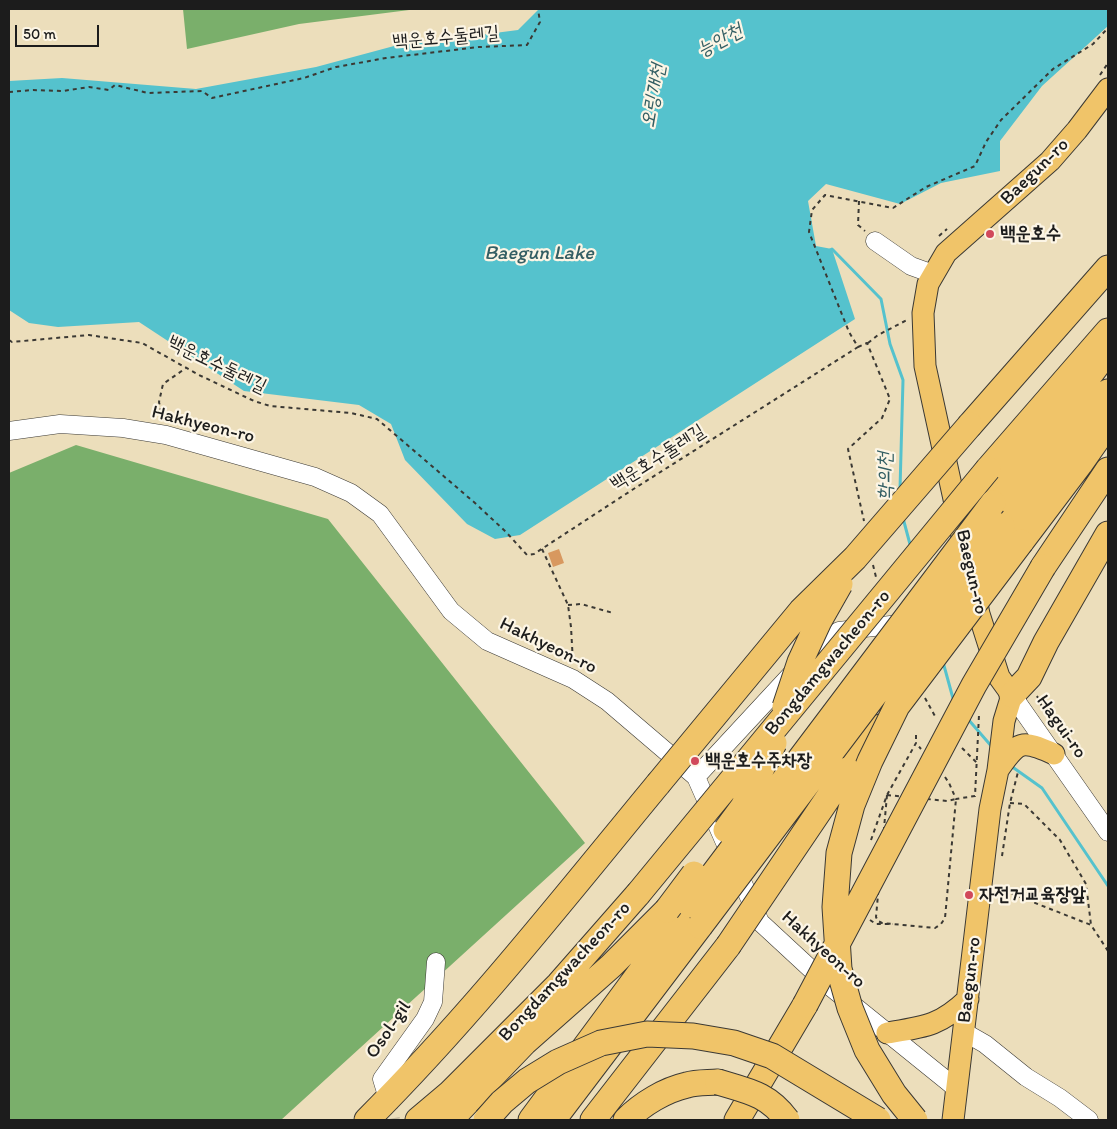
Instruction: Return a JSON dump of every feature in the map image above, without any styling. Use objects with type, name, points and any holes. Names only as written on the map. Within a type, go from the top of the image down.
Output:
[{"type":"highway","points":[[367,1120],[411,1077],[498,978],[801,611],[855,558],[1108,268]]},
{"type":"highway","name":"Bongdamgwacheon-ro","points":[[418,1120],[450,1093],[559,984],[638,894],[988,469],[1108,331]]},
{"type":"highway","name":"Bongdamgwacheon-ro","points":[[531,1120],[686,914],[997,514],[1108,350]]},
{"type":"highway","name":"Bongdamgwacheon-ro","points":[[997,514],[1108,392]]},
{"type":"highway","points":[[593,1120],[728,946],[847,770],[898,706],[1108,424]]},
{"type":"highway","points":[[737,1120],[805,1005],[974,685],[1044,567],[1108,470]]},
{"type":"highway","points":[[1012,695],[1029,677],[1046,642],[1108,534]]},
{"type":"highway","points":[[452,1117],[524,1043],[611,966],[686,914],[743,807],[773,745],[800,662],[855,558]]},
{"type":"highway","points":[[898,706],[870,761],[852,805],[839,853],[835,907],[839,969],[850,1008],[867,1050],[894,1094],[915,1120]]},
{"type":"highway","name":"Bongdamgwacheon-ro","points":[[553,1120],[686,914]]},
{"type":"highway","points":[[486,1120],[502,1102],[527,1081],[558,1062],[601,1043],[647,1034],[693,1036],[734,1043],[772,1056],[878,1120]]},
{"type":"highway","points":[[626,1120],[659,1095],[688,1084],[718,1082],[757,1093],[780,1111],[787,1120]]},
{"type":"main road","name":"Baegun-ro","points":[[953,1120],[968,999],[982,802],[1007,746],[1004,722],[1012,695],[999,677],[979,614],[925,366],[923,313],[928,284],[946,253],[1050,160],[1077,130],[1108,88]]},
{"type":"main road","points":[[1007,746],[1032,744],[1054,754]]},
{"type":"main road","points":[[887,1032],[922,1028],[955,1011],[968,999]]},
{"type":"street","points":[[875,241],[911,266],[933,274]]},
{"type":"street","name":"Hakhyeon-ro","points":[[9,431],[60,424],[123,428],[166,435],[315,477],[351,493],[380,514],[451,611],[487,641],[573,679],[607,701],[696,776],[760,922],[827,984],[956,1089]]},
{"type":"street","points":[[696,776],[822,641],[839,631],[979,614]]},
{"type":"street","name":"Hagui-ro","points":[[1012,695],[1108,832]]},
{"type":"street","name":"Osol-gil","points":[[386,1092],[382,1079],[425,1019],[433,1002],[436,962]]},
{"type":"street","points":[[964,1032],[986,1044],[1026,1077],[1060,1098],[1089,1120]]},
{"type":"path","name":"백운호수둘레길","points":[[9,92],[33,90],[63,91],[89,87],[109,90],[115,85],[148,93],[202,91],[212,98],[304,78],[336,67],[386,58],[470,48],[527,45],[540,22],[538,9]]},
{"type":"path","points":[[858,346],[849,332],[809,232],[812,210],[825,195],[893,208],[926,187],[975,166],[986,142],[1001,120],[1053,69],[1093,44],[1108,29]]},
{"type":"path","points":[[859,201],[858,225],[875,241]]},
{"type":"path","name":"백운호수둘레길","points":[[9,340],[12,342],[89,335],[142,343],[240,395],[270,406],[351,413],[376,420],[396,434],[475,503],[527,555],[542,550],[858,346],[910,319]]},
{"type":"path","points":[[848,449],[882,418],[890,398],[867,343]]},
{"type":"path","points":[[166,435],[159,402],[163,384],[186,368]]},
{"type":"path","points":[[542,550],[568,605],[571,627],[573,679]]},
{"type":"path","points":[[568,605],[581,604],[613,613]]},
{"type":"path","points":[[979,721],[1010,803],[1001,860]]},
{"type":"path","points":[[916,735],[916,743]]},
{"type":"path","points":[[982,802],[997,771]]},
{"type":"path","points":[[893,924],[935,928],[945,918],[956,800],[948,801]]},
{"type":"path","points":[[1010,803],[1024,804],[1060,840],[1086,884],[1091,925],[1108,951]]},
{"type":"path","points":[[997,888],[1091,925]]},
{"type":"green space","points":[[183,9],[417,9],[299,24],[187,49]]},
{"type":"green space","points":[[76,445],[328,519],[585,843],[281,1120],[9,1120],[9,473]]},
{"type":"water","name":"Baegun Lake","points":[[539,9],[1108,9],[1108,26],[1042,86],[1000,141],[1000,171],[941,183],[900,204],[826,184],[808,201],[816,246],[832,249],[855,319],[520,535],[495,539],[467,524],[405,460],[391,424],[359,405],[244,391],[139,322],[58,327],[29,323],[9,310],[9,81],[62,78],[196,89],[316,67],[394,46],[518,30]]},
{"type":"building","points":[[559,549],[564,563],[553,567],[548,553]]},
{"type":"waterway","name":"학의천","points":[[830,250],[832,249],[881,299],[890,344],[903,380],[900,489]]},
{"type":"waterway","name":"학의천","points":[[903,518],[911,548]]},
{"type":"waterway","name":"학의천","points":[[943,662],[954,702]]},
{"type":"waterway","name":"학의천","points":[[967,718],[993,748]]},
{"type":"waterway","name":"학의천","points":[[1011,766],[1042,788],[1108,886]]},
{"type":"tunnel","points":[[386,1092],[391,1120]]},
{"type":"place","name":"백운호수","points":[[990,234]]},
{"type":"place","name":"백운호수주차장","points":[[695,761]]},
{"type":"place","name":"자전거교육장앞","points":[[969,895]]},
{"type":"water label","name":"능안천","points":[[720,41]]},
{"type":"water label","name":"오링개천","points":[[654,96]]}]
